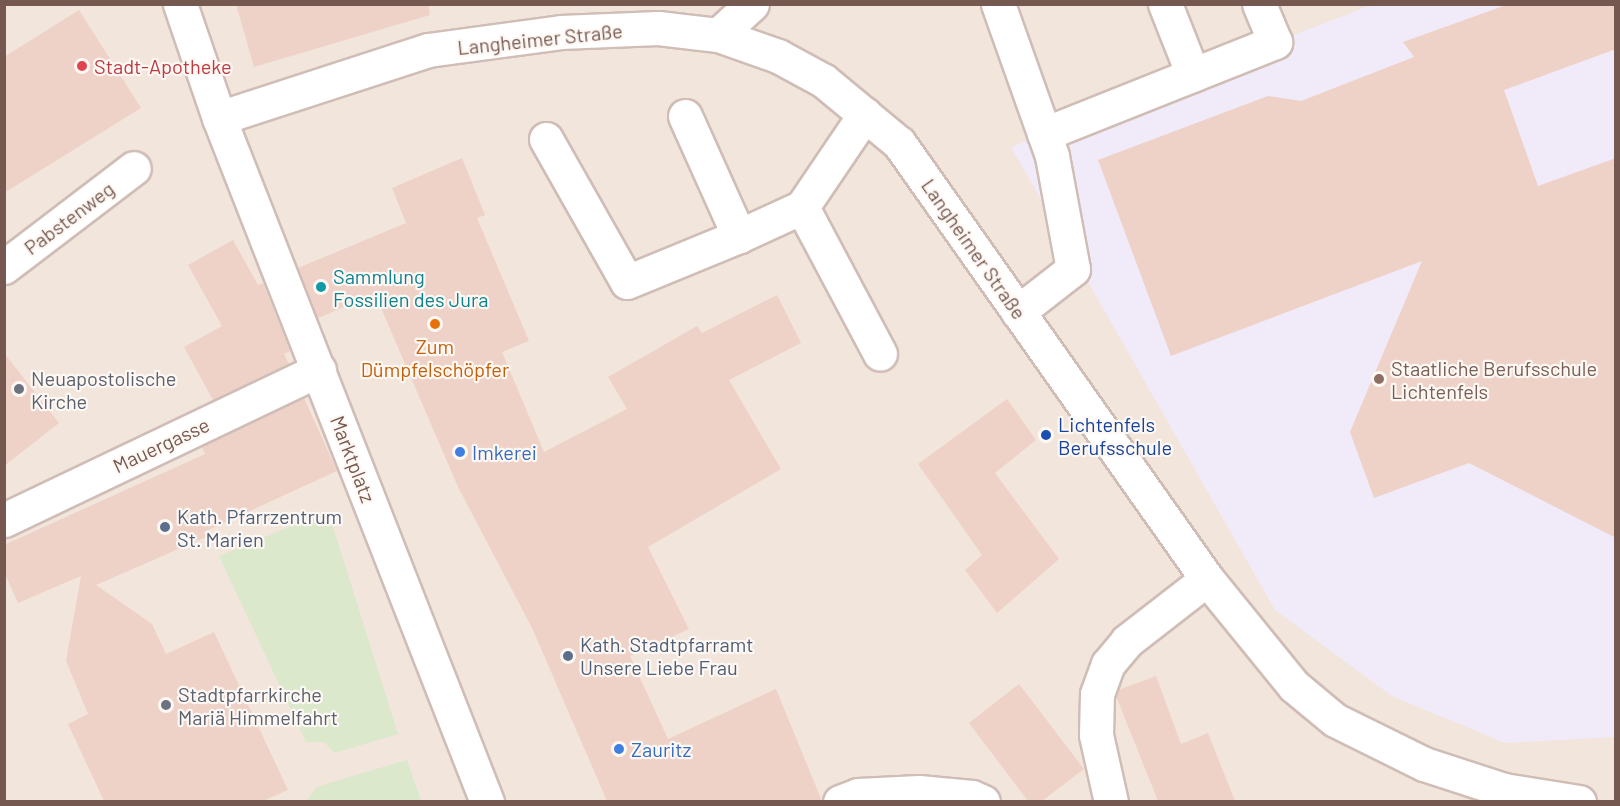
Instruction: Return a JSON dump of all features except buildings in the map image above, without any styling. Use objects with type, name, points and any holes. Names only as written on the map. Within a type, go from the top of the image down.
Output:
[{"type":"street","name":"Marktplatz","points":[[180,4],[219,118],[487,801]]},
{"type":"street","points":[[718,35],[752,4]]},
{"type":"street","points":[[998,4],[1044,134],[1073,269],[1018,312]]},
{"type":"street","points":[[1165,4],[1193,75]]},
{"type":"street","points":[[1044,134],[1275,42],[1259,4]]},
{"type":"street","name":"Langheimer Straße","points":[[219,118],[428,50],[561,32],[658,28],[718,35],[787,61],[824,81],[899,143],[1207,579],[1268,658],[1335,720],[1424,764],[1507,796],[1580,801]]},
{"type":"street","points":[[546,139],[627,282],[739,236],[802,207],[865,114]]},
{"type":"street","points":[[685,116],[739,236]]},
{"type":"street","name":"Pabstenweg","points":[[4,267],[134,168]]},
{"type":"street","points":[[802,207],[880,354]]},
{"type":"street","name":"Mauergasse","points":[[4,520],[319,370]]},
{"type":"street","points":[[1111,801],[1096,735],[1097,694],[1108,664],[1127,641],[1207,579]]},
{"type":"street","points":[[840,801],[858,795],[919,792],[972,797],[983,801]]},
{"type":"shaded area","points":[[5,5],[1615,5],[1615,801],[5,801]]},
{"type":"shaded area","name":"Staatliche Berufsschule Lichtenfels","points":[[1371,5],[1615,5],[1615,737],[1505,743],[1392,696],[1275,610],[1011,147]]},
{"type":"green space","points":[[328,511],[398,734],[335,753],[324,742],[306,742],[219,556]]},
{"type":"green space","points":[[407,760],[421,801],[306,801],[316,788]]},
{"type":"place","name":"Stadt-Apotheke","points":[[82,66]]},
{"type":"place","name":"Sammlung Fossilien des Jura","points":[[321,287]]},
{"type":"place","name":"Zum Dümpfelschöpfer","points":[[435,324]]},
{"type":"place","name":"Staatliche Berufsschule Lichtenfels","points":[[1379,379]]},
{"type":"place","name":"Neuapostolische Kirche","points":[[19,389]]},
{"type":"place","name":"Lichtenfels Berufsschule","points":[[1046,435]]},
{"type":"place","name":"Imkerei","points":[[460,452]]},
{"type":"place","name":"Kath. Pfarrzentrum St. Marien","points":[[165,527]]},
{"type":"place","name":"Kath. Stadtpfarramt Unsere Liebe Frau","points":[[568,656]]},
{"type":"place","name":"Stadtpfarrkirche Mariä Himmelfahrt","points":[[166,705]]},
{"type":"place","name":"Zauritz","points":[[619,749]]}]
